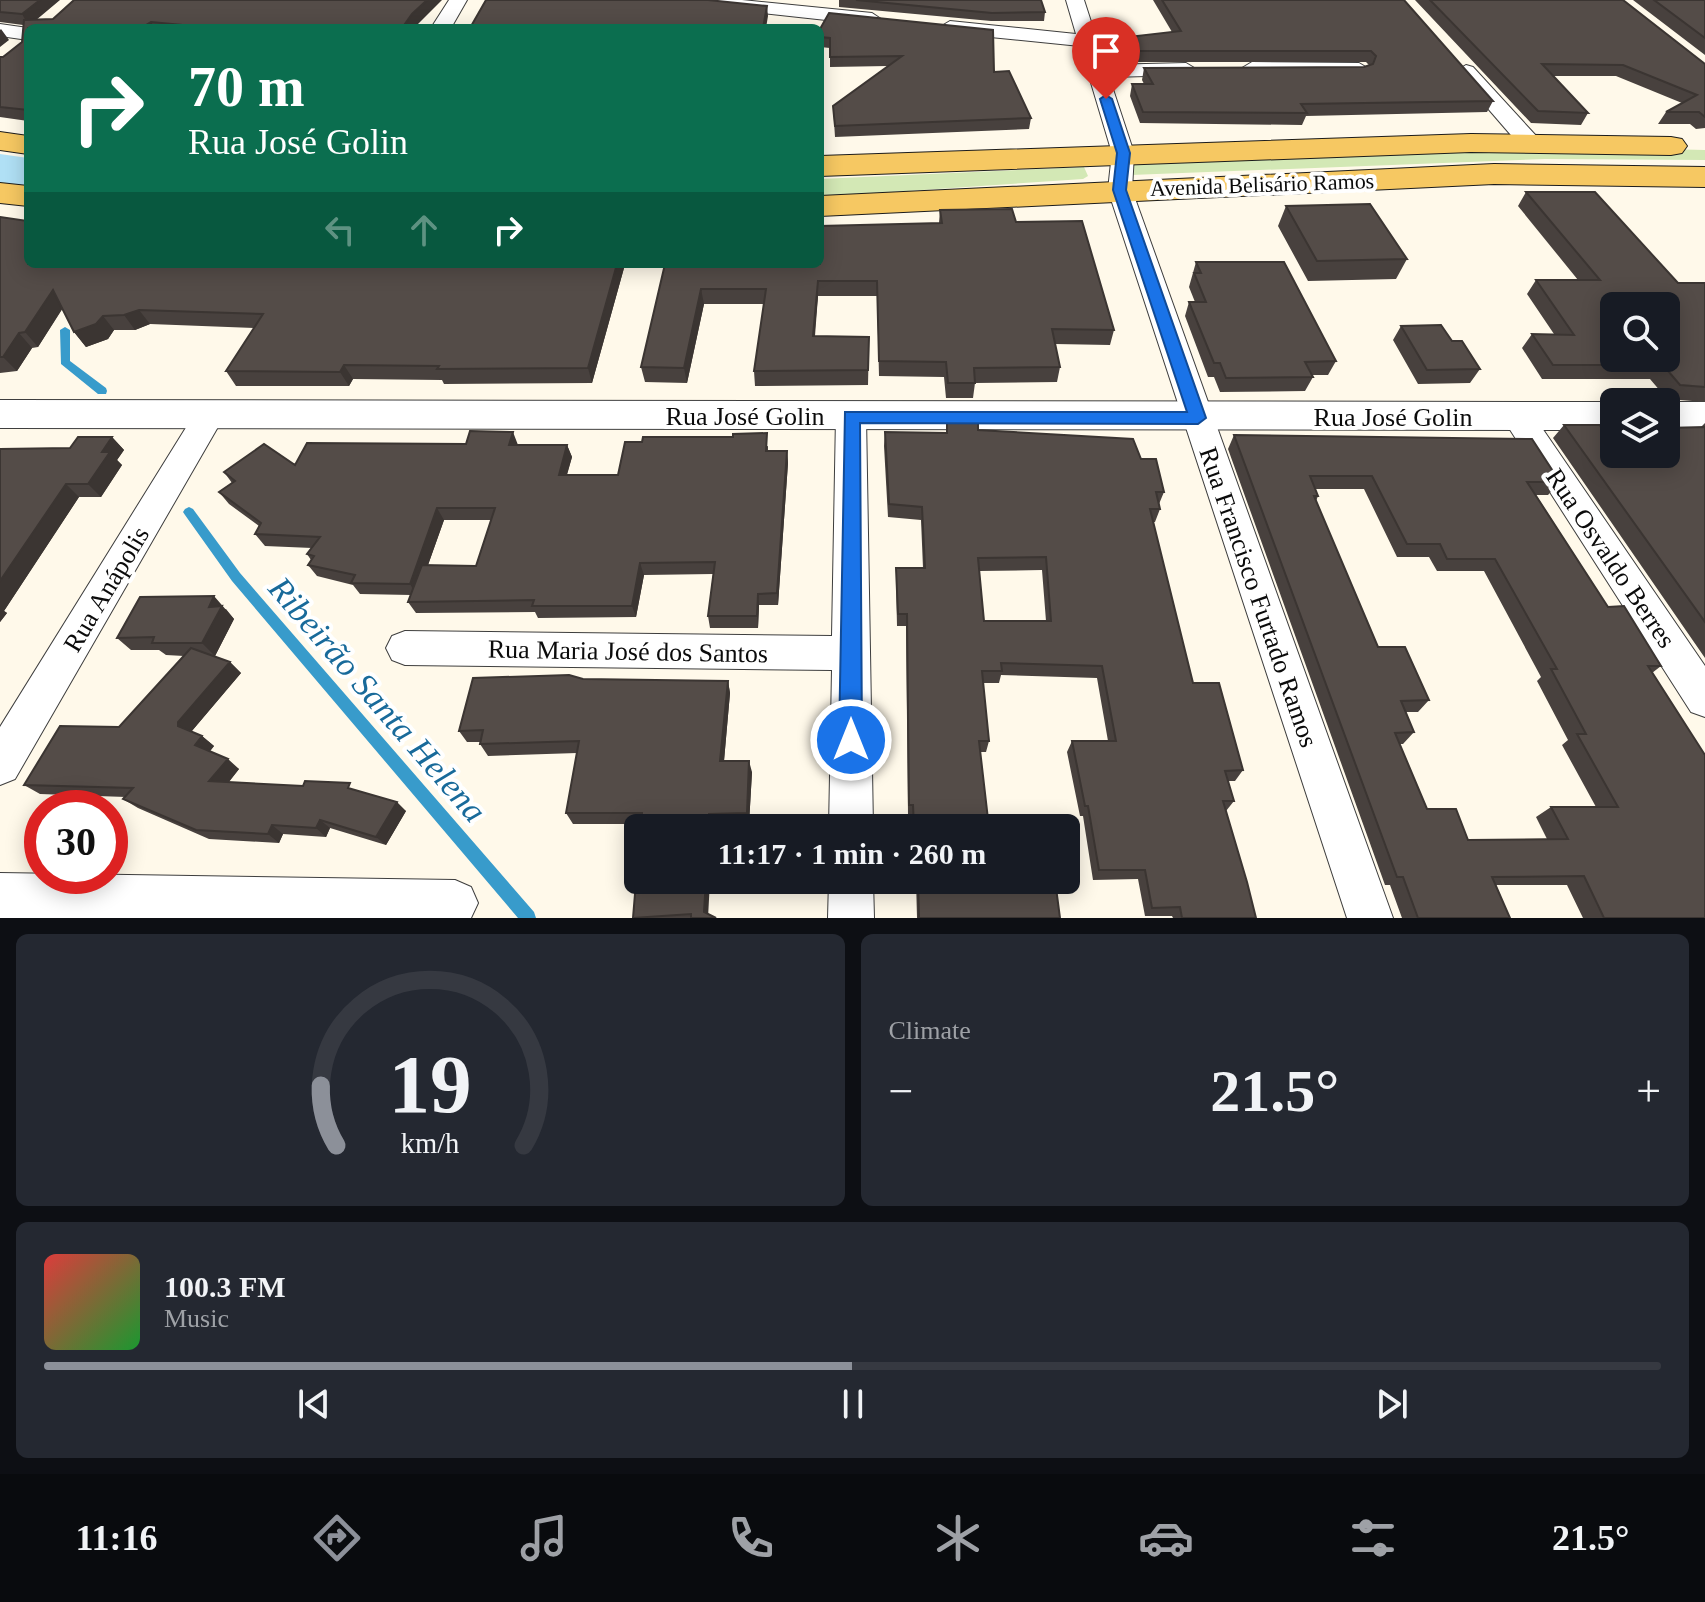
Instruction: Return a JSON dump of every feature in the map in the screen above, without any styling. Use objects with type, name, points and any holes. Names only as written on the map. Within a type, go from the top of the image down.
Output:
[{"type":"main road","points":[[0,141],[24,144]]},
{"type":"main road","name":"Avenida Belisário Ramos","points":[[824,166],[1123,153],[1531,144],[1705,146]]},
{"type":"main road","name":"Avenida Belisário Ramos","points":[[824,206],[1494,174],[1705,177]]},
{"type":"main road","points":[[0,193],[24,196]]},
{"type":"street","points":[[443,24],[458,0]]},
{"type":"street","points":[[688,0],[889,21]]},
{"type":"street","name":"Rua Francisco Furtado Ramos","points":[[1075,0],[1123,153],[1120,190],[1370,918]]},
{"type":"street","points":[[935,26],[1093,56],[1202,69]]},
{"type":"street","points":[[0,30],[22,42]]},
{"type":"street","points":[[1452,55],[1531,144]]},
{"type":"street","points":[[1232,69],[1359,69]]},
{"type":"street","name":"Rua Anápolis","points":[[0,765],[211,413]]},
{"type":"street","name":"Rua José Golin","points":[[0,414],[1600,416]]},
{"type":"street","points":[[851,416],[851,814]]},
{"type":"street","points":[[1680,416],[1705,416]]},
{"type":"street","name":"Rua Osvaldo Berres","points":[[1518,417],[1705,699]]},
{"type":"street","name":"Rua Maria José dos Santos","points":[[405,648],[851,653]]},
{"type":"street","points":[[851,894],[851,918]]},
{"type":"street","points":[[0,896],[455,903]]},
{"type":"green space","points":[[1588,147],[1705,150],[1705,160],[1545,159],[1131,175],[1128,160]]},
{"type":"green space","points":[[0,156],[24,159],[24,188],[0,185]]},
{"type":"green space","points":[[1084,167],[1088,176],[1083,179],[824,197],[824,179]]},
{"type":"building","points":[[0,0],[40,0],[22,14],[0,12]]},
{"type":"building","points":[[74,0],[427,0],[405,24],[24,24],[24,110],[0,107],[0,57],[22,42],[24,20],[53,19]]},
{"type":"building","points":[[486,0],[708,0],[767,6],[764,24],[472,24]]},
{"type":"building","points":[[856,0],[1041,0],[1045,12],[992,13]]},
{"type":"building","points":[[1162,0],[1404,0],[1493,101],[1301,104],[1307,113],[1143,112],[1132,84],[1153,84],[1144,68],[1364,67],[1373,64],[1376,56],[1371,51],[1135,51],[1128,37],[1181,31]]},
{"type":"building","points":[[1430,0],[1623,0],[1705,64],[1705,117],[1699,112],[1666,112],[1697,95],[1623,65],[1542,64],[1588,113],[1538,111]]},
{"type":"building","points":[[1654,0],[1705,0],[1705,38]]},
{"type":"building","points":[[829,13],[993,30],[994,72],[1009,71],[1031,118],[835,126],[833,106],[902,56],[830,57],[830,38],[824,37],[823,24]]},
{"type":"building","points":[[1526,192],[1595,192],[1678,283],[1705,283],[1705,387],[1680,385],[1669,372],[1680,372],[1680,292],[1600,292],[1600,365],[1553,365],[1532,334],[1574,335],[1536,280],[1600,280]]},
{"type":"building","points":[[1370,204],[1407,259],[1317,261],[1286,206]]},
{"type":"building","points":[[1012,209],[1016,222],[1082,221],[1114,330],[1052,329],[1060,367],[974,368],[975,383],[948,383],[946,362],[879,361],[877,281],[818,281],[813,336],[869,337],[868,370],[754,371],[766,289],[701,289],[684,368],[641,367],[664,268],[824,268],[824,226],[942,223],[940,210]]},
{"type":"building","points":[[0,217],[24,220],[24,268],[616,268],[588,368],[437,369],[439,366],[344,365],[340,372],[226,371],[263,314],[139,310],[124,315],[103,316],[96,324],[74,332],[53,290],[25,332],[19,333],[0,357]]},
{"type":"building","points":[[1196,262],[1284,262],[1336,361],[1305,362],[1313,377],[1226,378],[1220,363],[1214,363],[1189,302],[1206,302],[1194,273],[1201,273]]},
{"type":"building","points":[[1441,325],[1452,341],[1462,341],[1480,369],[1427,370],[1401,326]]},
{"type":"building","points":[[951,419],[978,419],[978,430],[1133,439],[1141,459],[1156,459],[1164,492],[1156,492],[1160,509],[1150,509],[1193,683],[1219,683],[1243,770],[1225,771],[1234,801],[1223,801],[1256,918],[1182,918],[1180,907],[1152,908],[1145,870],[1099,870],[1072,741],[1116,741],[1102,666],[1001,663],[1002,671],[982,671],[989,741],[979,741],[987,814],[913,814],[913,805],[909,805],[907,614],[898,614],[896,568],[925,568],[922,507],[889,504],[885,432],[947,433],[947,423],[951,423]],"holes":[[[1046,557],[1051,621],[984,621],[978,558]]]},
{"type":"building","points":[[1564,425],[1600,425],[1600,468],[1680,468],[1680,428],[1705,427],[1705,622]]},
{"type":"building","points":[[470,431],[513,432],[509,445],[567,445],[559,475],[618,475],[625,442],[642,442],[643,437],[733,437],[733,434],[767,433],[766,451],[787,451],[777,593],[758,594],[757,616],[708,616],[715,562],[640,563],[632,606],[532,606],[534,600],[408,602],[422,565],[476,566],[495,508],[437,508],[410,584],[351,583],[355,575],[308,565],[314,556],[307,554],[320,537],[255,534],[261,523],[219,492],[235,481],[224,472],[264,444],[295,465],[307,443],[466,444]]},
{"type":"building","points":[[1234,435],[1532,439],[1560,482],[1527,482],[1608,607],[1624,606],[1661,666],[1648,666],[1705,755],[1705,918],[1604,918],[1584,876],[1492,877],[1510,918],[1418,918],[1403,877],[1397,877]],"holes":[[[1310,476],[1372,476],[1407,544],[1440,544],[1447,559],[1495,559],[1557,669],[1551,669],[1586,734],[1577,734],[1618,807],[1551,807],[1568,839],[1468,840],[1456,809],[1427,809],[1395,733],[1414,732],[1401,701],[1429,700],[1405,647],[1378,647],[1314,496],[1318,496]]]},
{"type":"building","points":[[78,437],[112,437],[102,452],[110,452],[88,484],[66,484],[0,581],[0,449],[70,448]]},
{"type":"building","points":[[214,596],[209,607],[222,606],[202,643],[152,643],[154,637],[117,638],[140,597]]},
{"type":"building","points":[[191,648],[230,662],[178,722],[178,726],[202,736],[195,745],[228,759],[209,781],[303,786],[305,781],[350,783],[348,788],[397,802],[376,837],[320,820],[316,828],[272,825],[268,834],[196,830],[128,801],[128,794],[133,788],[24,785],[60,726],[119,727]]},
{"type":"building","points":[[569,675],[583,679],[728,681],[720,761],[749,761],[747,813],[566,813],[579,741],[480,744],[483,730],[459,731],[473,678]]},
{"type":"building","points":[[635,894],[705,894],[704,912],[716,918],[691,918],[691,914],[633,918]]},
{"type":"building","points":[[918,894],[1057,894],[1060,918],[919,918]]},
{"type":"waterway","points":[[0,168],[24,171]]},
{"type":"waterway","name":"Ribeirão Santa Helena","points":[[65,330],[65,362],[102,391]]},
{"type":"waterway","name":"Ribeirão Santa Helena","points":[[189,512],[236,577],[528,918]]},
{"type":"route","points":[[851,740],[851,416],[1198,418],[1120,190],[1123,153],[1106,99]]}]
